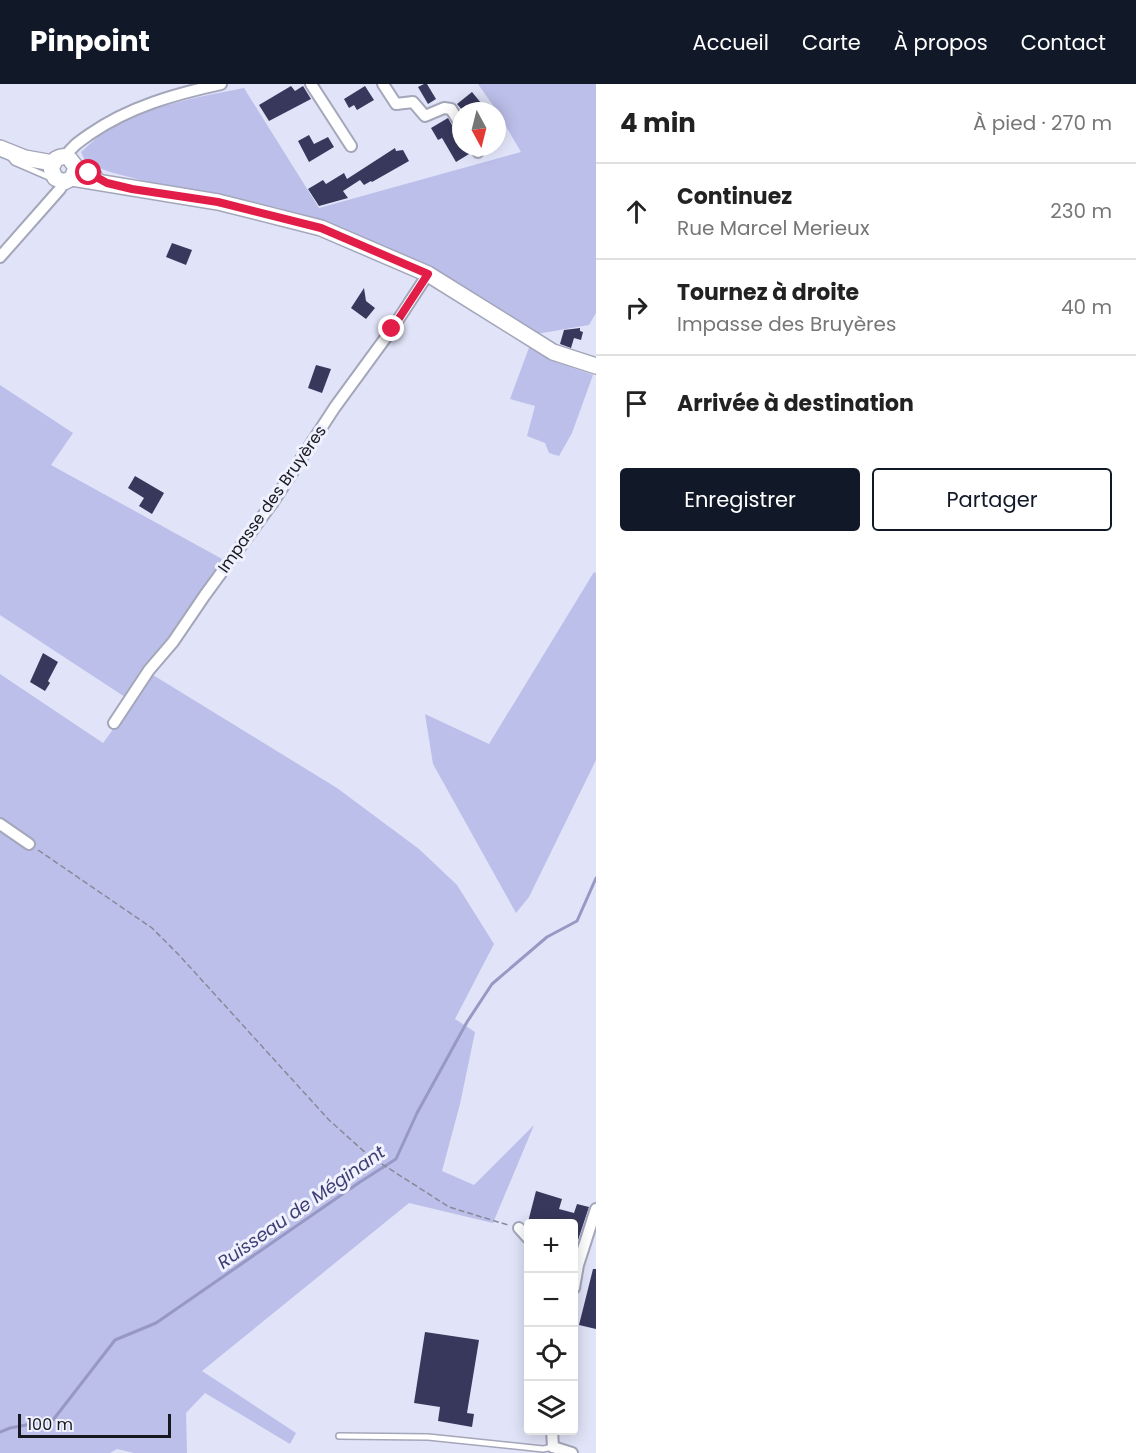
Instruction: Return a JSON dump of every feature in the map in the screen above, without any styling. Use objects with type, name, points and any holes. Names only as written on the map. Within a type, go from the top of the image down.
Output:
[{"type":"main road","points":[[3,149],[63,171],[107,183],[218,202],[321,228],[428,274],[553,352],[596,366]]},
{"type":"street","points":[[0,257],[60,189],[63,171],[74,146],[110,121],[126,113],[188,92],[222,84]]},
{"type":"street","points":[[311,84],[351,147]]},
{"type":"street","points":[[383,84],[396,104],[413,102],[425,116],[444,108],[452,111]]},
{"type":"street","name":"Impasse des Bruyères","points":[[114,723],[149,670],[173,642],[204,595],[273,502],[335,407],[392,329],[428,274]]},
{"type":"street","points":[[0,824],[29,844]]},
{"type":"street","points":[[578,1258],[596,1209]]},
{"type":"street","points":[[519,1228],[524,1234]]},
{"type":"street","points":[[552,1450],[572,1453]]},
{"type":"lane","points":[[3,149],[14,162],[50,179],[63,171]]},
{"type":"lane","points":[[339,1436],[428,1437],[552,1450]]},
{"type":"path","points":[[29,844],[152,928],[329,1120],[368,1155],[449,1207],[519,1228]]},
{"type":"shaded area","points":[[478,84],[596,84],[596,313],[589,325],[536,334],[377,245],[279,208],[164,186],[110,172],[86,163],[81,152],[106,131],[139,115],[191,99],[244,88],[319,208],[521,152],[506,126],[506,102],[491,102]]},
{"type":"shaded area","points":[[530,345],[550,360],[593,375],[572,433],[559,456],[549,453],[545,443],[527,436],[535,406],[510,399]]},
{"type":"shaded area","points":[[0,385],[73,433],[51,465],[224,560],[125,697],[0,615]]},
{"type":"shaded area","points":[[594,572],[596,573],[596,760],[529,897],[516,913],[433,764],[425,714],[489,744]]},
{"type":"shaded area","points":[[0,674],[103,743],[153,675],[337,788],[419,849],[457,885],[494,944],[455,1019],[475,1032],[460,1104],[442,1171],[474,1185],[534,1125],[493,1223],[409,1203],[202,1371],[296,1433],[290,1444],[205,1393],[186,1413],[187,1453],[134,1453],[117,1449],[110,1453],[0,1453]]},
{"type":"building","points":[[427,84],[436,99],[428,104],[418,87]]},
{"type":"building","points":[[291,86],[295,91],[303,86],[311,99],[269,121],[259,105]]},
{"type":"building","points":[[365,86],[374,100],[357,110],[354,105],[349,108],[344,99]]},
{"type":"building","points":[[472,92],[480,102],[460,102]]},
{"type":"building","points":[[448,118],[452,125],[452,155],[442,138],[438,140],[431,128]]},
{"type":"building","points":[[309,135],[314,144],[328,137],[334,147],[309,162],[298,141]]},
{"type":"building","points":[[395,148],[396,151],[403,150],[409,161],[372,182],[364,185],[360,180],[343,191],[348,198],[319,206],[308,189],[323,180],[326,184],[344,173],[347,179]]},
{"type":"building","points":[[452,156],[466,156],[456,162]]},
{"type":"building","points":[[172,243],[192,250],[186,265],[166,257]]},
{"type":"building","points":[[364,288],[366,301],[375,308],[366,319],[351,308]]},
{"type":"building","points":[[580,328],[583,332],[581,340],[574,338],[571,348],[560,344],[564,330]]},
{"type":"building","points":[[316,365],[331,369],[322,393],[308,388]]},
{"type":"building","points":[[135,476],[164,493],[152,514],[139,506],[144,498],[128,488]]},
{"type":"building","points":[[43,653],[58,662],[45,691],[30,682]]},
{"type":"building","points":[[536,1191],[562,1199],[559,1209],[574,1213],[577,1204],[589,1207],[578,1240],[578,1219],[529,1219]]},
{"type":"building","points":[[593,1269],[596,1269],[596,1329],[579,1325]]},
{"type":"building","points":[[425,1332],[479,1340],[467,1413],[474,1414],[472,1427],[438,1421],[440,1407],[414,1403]]},
{"type":"waterway","name":"Ruisseau de Méginant","points":[[0,1432],[53,1420],[115,1340],[156,1323],[396,1159],[417,1113],[467,1022],[492,984],[547,937],[577,921],[596,878]]},
{"type":"route","points":[[89,173],[107,183],[132,189],[218,202],[321,228],[428,274],[392,329]]}]
